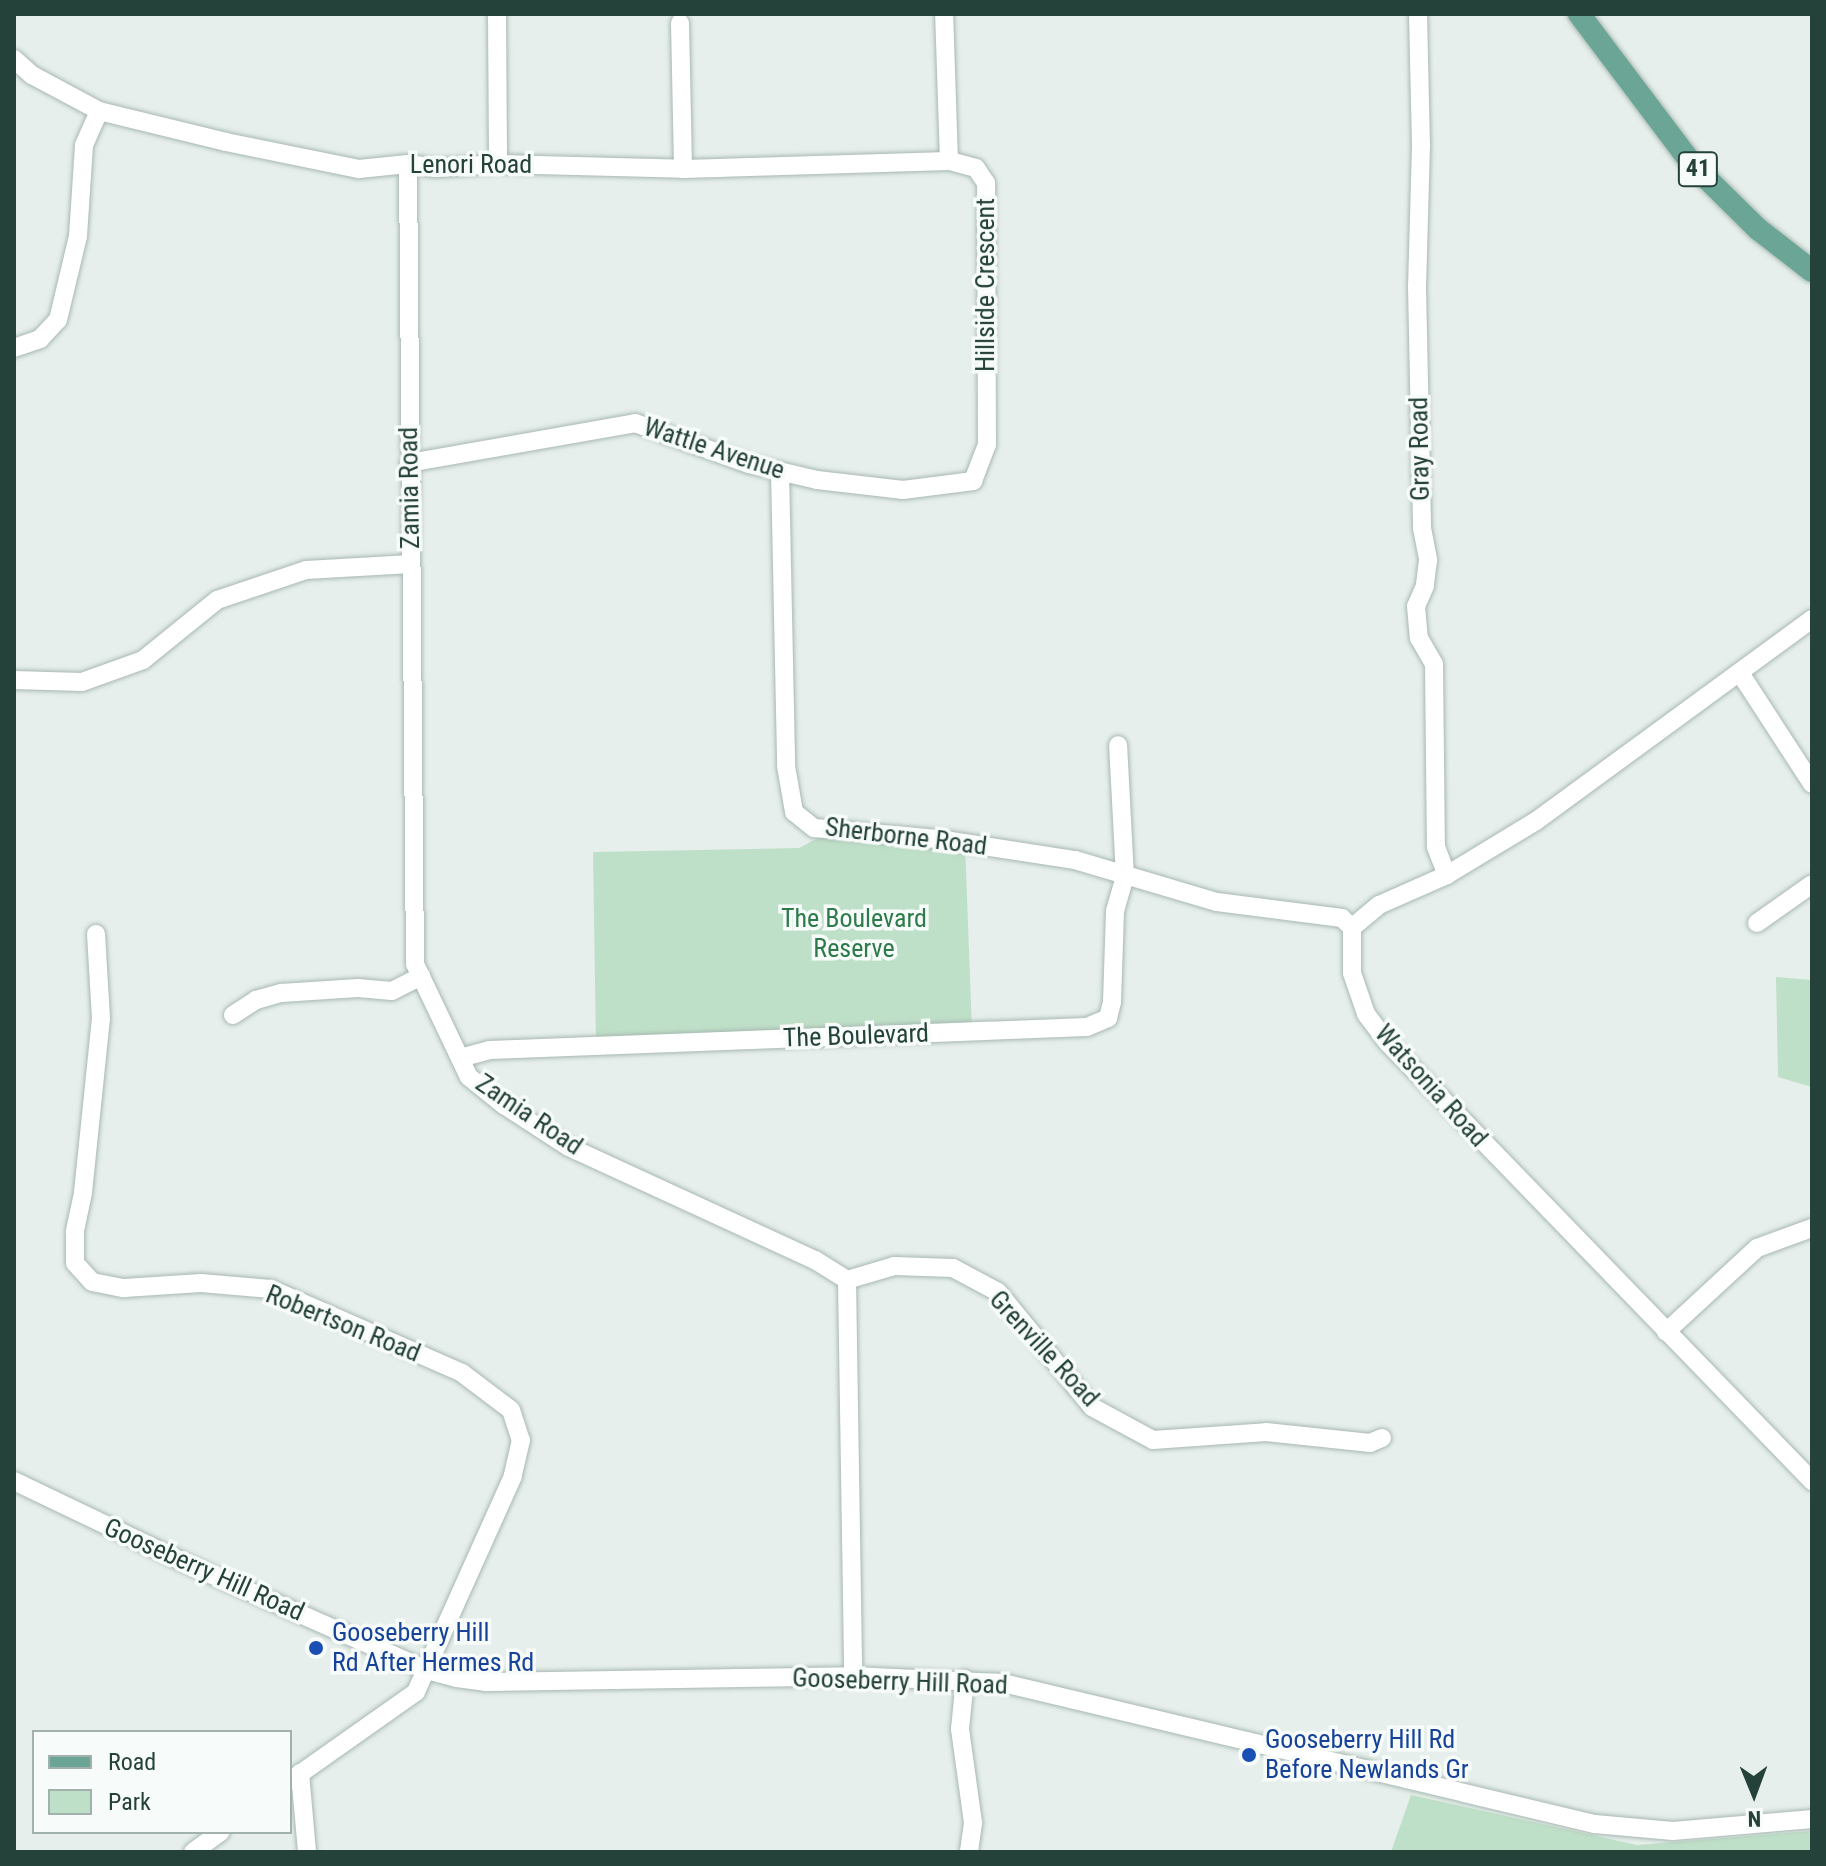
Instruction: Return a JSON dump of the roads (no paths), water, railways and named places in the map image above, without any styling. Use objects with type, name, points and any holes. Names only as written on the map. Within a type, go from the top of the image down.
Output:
[{"type":"main road","name":"41","points":[[1579,14],[1692,164],[1758,229],[1812,271]]},
{"type":"street","points":[[497,14],[498,164]]},
{"type":"street","points":[[944,14],[949,161]]},
{"type":"street","name":"Gray Road","points":[[1418,14],[1418,346],[1422,528],[1428,560],[1425,586],[1416,606],[1419,638],[1433,659],[1436,847],[1447,875]]},
{"type":"street","points":[[680,23],[683,169]]},
{"type":"street","name":"Lenori Road","points":[[14,59],[32,75],[99,111],[226,142],[359,169],[408,164],[435,168],[498,164],[683,169],[949,161]]},
{"type":"street","points":[[14,348],[40,339],[58,320],[78,236],[84,145],[99,111]]},
{"type":"street","name":"Hillside Crescent","points":[[949,161],[976,168],[986,183],[987,445],[973,481]]},
{"type":"street","name":"Zamia Road","points":[[408,164],[415,964],[469,1077],[481,1086],[569,1147],[815,1260],[847,1280]]},
{"type":"street","name":"Wattle Avenue","points":[[409,463],[635,423],[780,471],[817,480],[903,490],[973,481]]},
{"type":"street","name":"Sherborne Road","points":[[780,471],[786,766],[794,812],[814,828],[938,839],[1075,860],[1217,902],[1342,918],[1352,928]]},
{"type":"street","points":[[14,680],[82,682],[143,660],[217,600],[306,570],[411,564]]},
{"type":"street","points":[[1352,928],[1379,905],[1447,875],[1536,821],[1812,619]]},
{"type":"street","points":[[1740,673],[1812,784]]},
{"type":"street","points":[[1118,745],[1125,877]]},
{"type":"street","name":"The Boulevard","points":[[460,1058],[490,1050],[1087,1027],[1108,1018],[1112,1002],[1115,911],[1125,877]]},
{"type":"street","points":[[1757,923],[1812,884]]},
{"type":"street","name":"Watsonia Road","points":[[1352,928],[1352,973],[1366,1014],[1388,1043],[1812,1481]]},
{"type":"street","name":"Robertson Road","points":[[96,934],[101,1018],[83,1193],[75,1232],[75,1263],[92,1282],[124,1288],[201,1283],[271,1289],[462,1373],[511,1410],[521,1440],[513,1476],[416,1692],[295,1777]]},
{"type":"street","points":[[233,1015],[256,1000],[281,993],[358,988],[392,991],[421,976]]},
{"type":"street","points":[[1666,1332],[1757,1248],[1812,1228]]},
{"type":"street","name":"Grenville Road","points":[[847,1280],[894,1266],[953,1268],[998,1292],[1092,1407],[1153,1440],[1266,1432],[1370,1443],[1382,1438]]},
{"type":"street","points":[[847,1280],[853,1676]]},
{"type":"street","name":"Gooseberry Hill Road","points":[[14,1481],[183,1562],[427,1670],[487,1682],[853,1676],[965,1679],[1033,1689],[1595,1824],[1673,1831],[1812,1819]]},
{"type":"street","points":[[965,1679],[960,1729],[973,1823],[969,1852]]},
{"type":"street","points":[[295,1777],[307,1852]]},
{"type":"street","points":[[193,1852],[218,1834]]},
{"type":"place","name":"Gooseberry Hill Rd After Hermes Rd","points":[[316,1648]]},
{"type":"place","name":"Gooseberry Hill Rd Before Newlands Gr","points":[[1249,1755]]},
{"type":"park label","name":"The Boulevard Reserve","points":[[854,934]]}]
